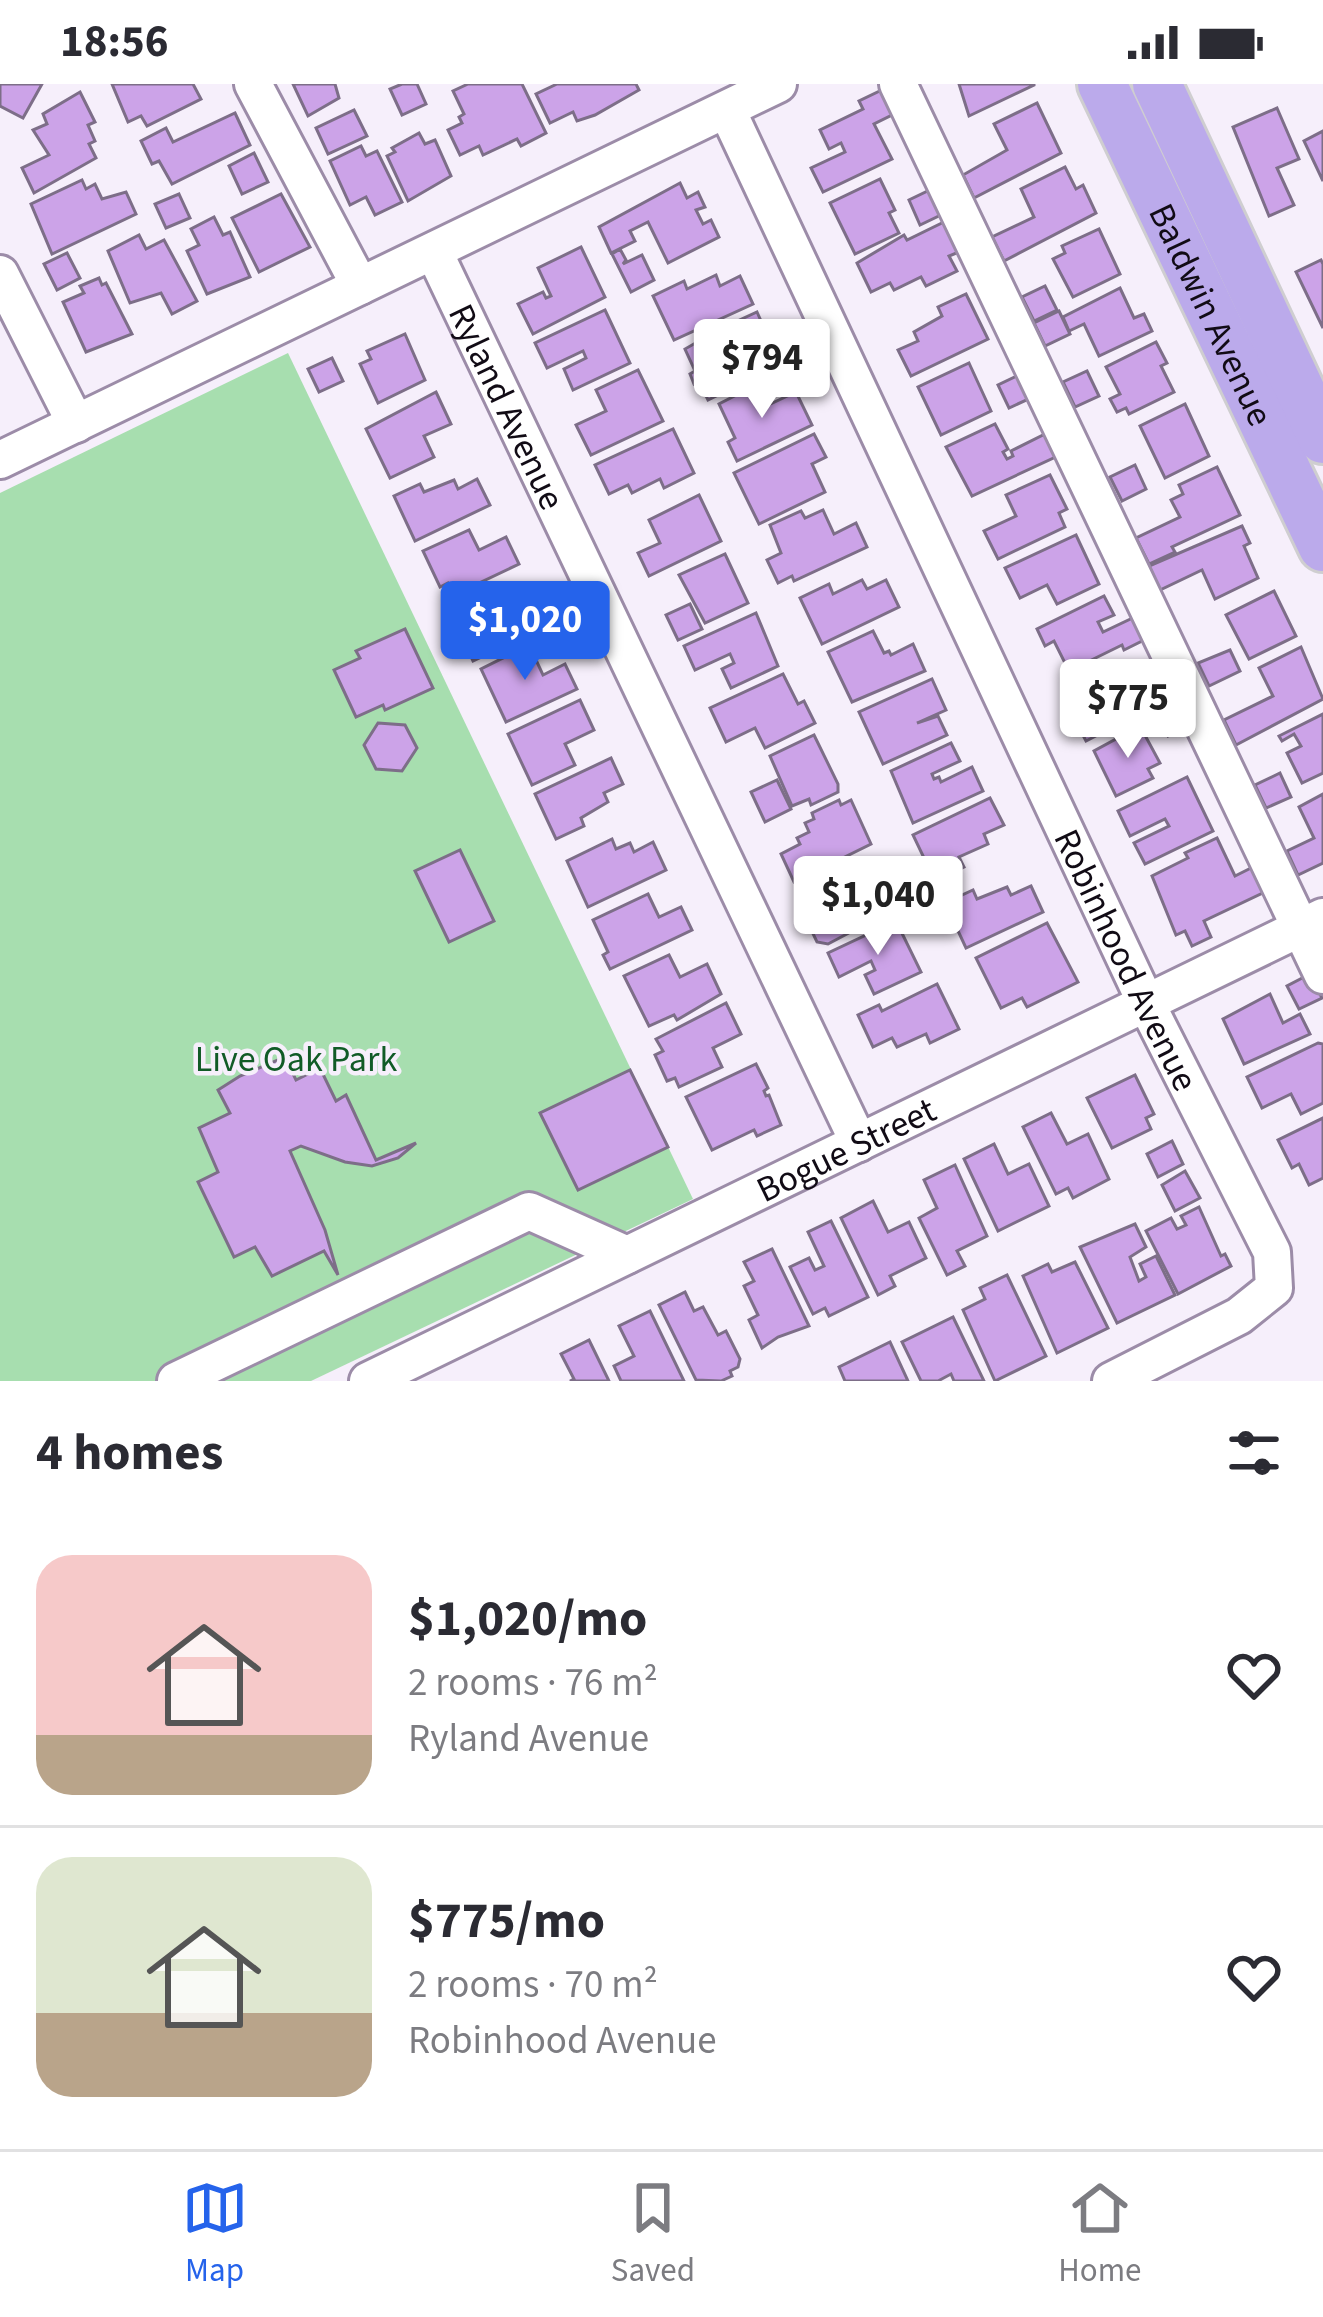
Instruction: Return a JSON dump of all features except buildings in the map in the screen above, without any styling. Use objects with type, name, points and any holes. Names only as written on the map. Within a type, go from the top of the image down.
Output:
[{"type":"main road","name":"Baldwin Avenue","points":[[1102,84],[1310,434]]},
{"type":"main road","name":"Baldwin Avenue","points":[[1172,88],[1310,434],[1323,547]]},
{"type":"street","points":[[254,84],[360,286]]},
{"type":"street","points":[[0,460],[778,84]]},
{"type":"street","points":[[898,84],[1312,923],[1323,975]]},
{"type":"street","name":"Robinhood Avenue","points":[[727,110],[1146,1003],[1272,1252],[1274,1288],[1239,1316],[1111,1381]]},
{"type":"street","name":"Ryland Avenue","points":[[434,252],[859,1143]]},
{"type":"street","points":[[0,274],[76,424]]},
{"type":"street","name":"Bogue Street","points":[[368,1381],[1312,923]]},
{"type":"street","points":[[176,1381],[529,1211],[627,1255]]},
{"type":"green space","name":"Live Oak Park","points":[[288,353],[693,1199],[311,1381],[0,1381],[0,493]]}]
